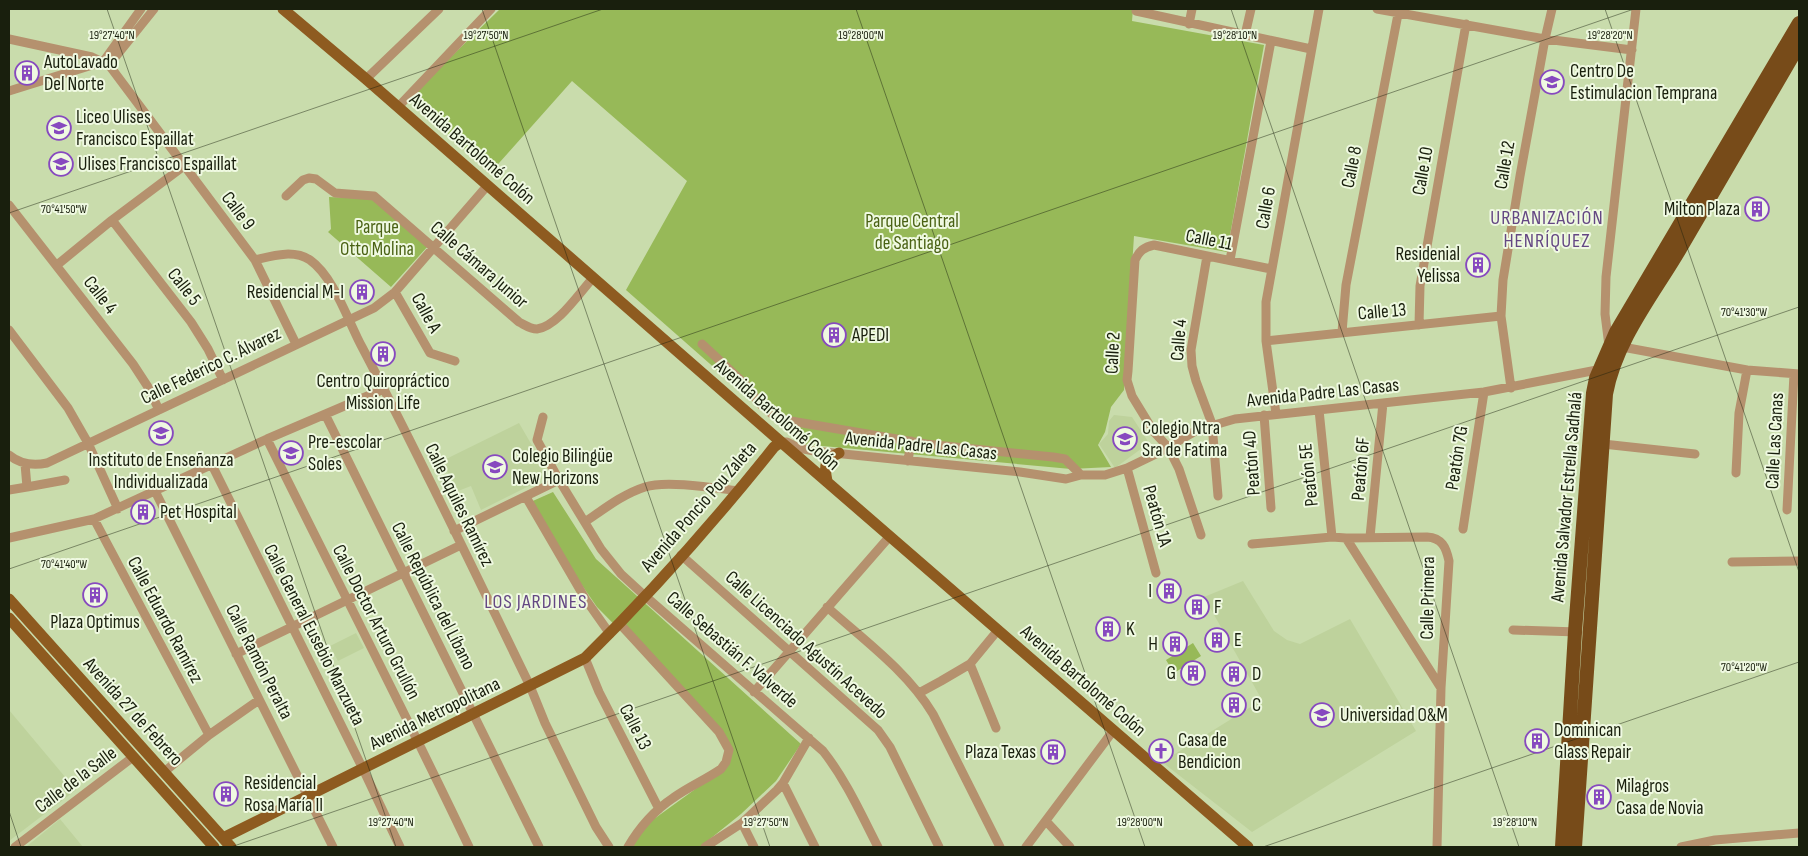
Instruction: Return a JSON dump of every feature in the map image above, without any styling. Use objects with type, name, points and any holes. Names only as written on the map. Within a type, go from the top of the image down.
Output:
[{"type":"highway","name":"Avenida Salvador Estrella Sadhalá","points":[[1616,347],[1624,319],[1799,23]]},
{"type":"highway","name":"Avenida Salvador Estrella Sadhalá","points":[[1562,847],[1575,632],[1593,393],[1616,347],[1799,45]]},
{"type":"highway","name":"Avenida Salvador Estrella Sadhalá","points":[[1575,847],[1603,444],[1606,369]]},
{"type":"main road","name":"Avenida Bartolomé Colón","points":[[283,9],[366,79],[780,442],[1248,847]]},
{"type":"main road","name":"Avenida Poncio Pou Zaleta","points":[[645,596],[780,442]]},
{"type":"main road","points":[[827,481],[825,466],[828,460],[839,453]]},
{"type":"main road","name":"Avenida Metropolitana","points":[[223,838],[585,658],[620,624],[645,596]]},
{"type":"main road","name":"Avenida 27 de Febrero","points":[[9,599],[231,847]]},
{"type":"main road","name":"Avenida 27 de Febrero","points":[[9,618],[212,847]]},
{"type":"street","points":[[105,63],[141,9]]},
{"type":"street","points":[[9,91],[105,63],[154,9]]},
{"type":"street","points":[[398,107],[491,9]]},
{"type":"street","points":[[1189,24],[1192,9]]},
{"type":"street","points":[[1245,35],[1251,9]]},
{"type":"street","name":"Calle 6","points":[[1276,414],[1266,341],[1266,302],[1319,9]]},
{"type":"street","points":[[1377,9],[1399,10],[1545,38],[1632,50]]},
{"type":"street","name":"Calle 12","points":[[1511,388],[1501,316],[1508,246],[1545,38],[1552,9]]},
{"type":"street","points":[[1636,9],[1606,277],[1605,314],[1616,347],[1747,370],[1797,374]]},
{"type":"street","points":[[1137,10],[1189,24],[1311,49]]},
{"type":"street","name":"Calle 8","points":[[1342,332],[1346,285],[1399,10]]},
{"type":"street","points":[[366,79],[434,11]]},
{"type":"street","name":"Calle 10","points":[[1419,325],[1420,286],[1466,24]]},
{"type":"street","points":[[9,39],[92,57],[105,63]]},
{"type":"street","points":[[1230,260],[1270,41]]},
{"type":"street","name":"Calle 9","points":[[105,63],[255,260],[296,344]]},
{"type":"street","points":[[56,265],[184,166]]},
{"type":"street","name":"Calle Cámara Junior","points":[[286,196],[303,180],[309,178],[316,179],[335,193],[374,196],[527,327],[535,329],[555,321],[593,278]]},
{"type":"street","name":"Calle Federico C. Álvarez","points":[[25,464],[47,463],[374,308],[395,292],[487,186]]},
{"type":"street","name":"Calle 4","points":[[9,205],[133,364],[148,387],[159,410]]},
{"type":"street","name":"Calle 5","points":[[112,220],[191,322],[208,349],[222,380]]},
{"type":"street","name":"Calle 11","points":[[1142,250],[1147,246],[1154,245],[1271,269]]},
{"type":"street","name":"Calle 2","points":[[1142,250],[1135,260],[1127,380],[1132,396],[1141,412],[1154,432],[1168,447],[1186,485],[1201,535]]},
{"type":"street","name":"Calle Aquiles Ramírez","points":[[255,260],[283,254],[308,259],[327,277],[454,530],[588,811],[609,847]]},
{"type":"street","name":"Calle 4","points":[[1207,256],[1191,350],[1192,366],[1196,381],[1212,424],[1218,496]]},
{"type":"street","name":"Calle A","points":[[395,292],[430,354],[455,361]]},
{"type":"street","name":"Calle 13","points":[[1266,341],[1501,316]]},
{"type":"street","points":[[9,330],[68,408],[88,443],[118,509]]},
{"type":"street","points":[[702,344],[746,385],[756,400],[772,414],[785,420],[911,441],[1065,459],[1081,474]]},
{"type":"street","name":"Avenida Padre Las Casas","points":[[780,442],[788,442],[796,447],[805,449],[1020,472],[1066,479],[1081,474],[1105,475],[1127,468],[1197,430],[1212,424],[1235,419],[1484,392],[1606,369]]},
{"type":"street","points":[[1736,473],[1740,413],[1747,370]]},
{"type":"street","name":"Calle Las Canas","points":[[1787,510],[1797,374]]},
{"type":"street","points":[[9,538],[94,519],[267,439],[384,389]]},
{"type":"street","name":"Peatón 7G","points":[[1463,528],[1484,392]]},
{"type":"street","points":[[752,417],[756,400]]},
{"type":"street","name":"Peatón 6F","points":[[1370,537],[1383,403]]},
{"type":"street","name":"Peatón 5E","points":[[1319,410],[1332,537]]},
{"type":"street","name":"Calle República del Líbano","points":[[325,414],[538,847]]},
{"type":"street","name":"Peatón 4D","points":[[1264,415],[1271,508]]},
{"type":"street","name":"Calle Sebastián F. Valverde","points":[[544,417],[537,440],[601,549],[616,568],[645,596],[823,751],[850,792],[878,847]]},
{"type":"street","name":"Calle Doctor Arturo Grullón","points":[[267,439],[346,600],[419,741],[469,847]]},
{"type":"street","points":[[908,461],[911,441]]},
{"type":"street","points":[[1603,444],[1695,454]]},
{"type":"street","points":[[9,455],[25,464],[27,487]]},
{"type":"street","name":"Calle General Eusebio Manzueta","points":[[212,465],[400,847]]},
{"type":"street","name":"Peatón 1A","points":[[1127,468],[1156,573]]},
{"type":"street","points":[[9,490],[65,480]]},
{"type":"street","points":[[454,530],[559,480]]},
{"type":"street","points":[[585,522],[612,503],[647,486],[673,484],[739,491]]},
{"type":"street","name":"Calle Ramón Peralta","points":[[155,491],[333,847]]},
{"type":"street","points":[[526,497],[586,600],[610,634]]},
{"type":"street","name":"Calle Eduardo Ramírez","points":[[94,519],[209,736]]},
{"type":"street","points":[[754,692],[890,536]]},
{"type":"street","name":"Calle Primera","points":[[1252,544],[1332,537],[1435,538],[1442,542],[1447,551],[1449,561],[1441,688],[1437,847]]},
{"type":"street","points":[[1346,538],[1441,688]]},
{"type":"street","points":[[236,654],[461,545]]},
{"type":"street","name":"Calle Licenciado Agustín Acevedo","points":[[681,555],[871,723],[884,738],[939,847]]},
{"type":"street","points":[[1732,562],[1799,561]]},
{"type":"street","points":[[827,608],[886,658],[919,693],[933,714],[1000,847]]},
{"type":"street","points":[[620,624],[719,732],[729,750],[726,762],[721,769],[673,798],[659,809],[638,832],[628,847]]},
{"type":"street","points":[[919,693],[942,682],[970,664],[998,630]]},
{"type":"street","points":[[1514,630],[1590,632]]},
{"type":"street","name":"Calle 13","points":[[585,658],[607,708],[659,809]]},
{"type":"street","points":[[970,664],[996,728]]},
{"type":"street","points":[[164,772],[209,736],[259,700]]},
{"type":"street","points":[[1026,847],[1113,731]]},
{"type":"street","points":[[705,847],[742,823],[784,782],[809,738]]},
{"type":"street","name":"Calle de la Salle","points":[[14,847],[133,757]]},
{"type":"street","points":[[784,782],[815,847]]},
{"type":"street","points":[[1046,821],[1070,847]]},
{"type":"street","points":[[742,823],[754,847]]},
{"type":"street","points":[[1681,847],[1799,833]]},
{"type":"street","points":[[212,847],[223,838]]},
{"type":"shaded area","name":"Centro De Estimulacion Temprana","points":[[1545,74],[1561,75],[1559,90],[1544,88]]},
{"type":"shaded area","name":"Colegio Ntra Sra de Fatima","points":[[1114,415],[1132,417],[1149,443],[1115,468],[1099,444],[1108,434],[1109,421]]},
{"type":"shaded area","name":"Colegio Bilingüe New Horizons","points":[[519,423],[548,473],[547,477],[481,510],[471,486],[458,491],[442,461]]},
{"type":"shaded area","name":"Universidad O&M","points":[[1243,581],[1274,631],[1287,640],[1300,644],[1350,619],[1416,731],[1252,832],[1162,762],[1262,700],[1204,597]]},
{"type":"shaded area","points":[[356,633],[364,648],[338,661],[330,646]]},
{"type":"shaded area","points":[[9,710],[76,790],[9,841]]},
{"type":"shaded area","points":[[60,819],[83,847],[26,847]]},
{"type":"green space","name":"Parque Central de Santiago","points":[[500,9],[1133,9],[1132,21],[1264,45],[1227,252],[1134,236],[1124,390],[1111,407],[1105,432],[1098,445],[1111,467],[1071,469],[801,444],[626,290],[687,181],[572,81],[491,172],[420,109],[416,100],[418,89]]},
{"type":"green space","name":"Parque Otto Molina","points":[[329,197],[373,199],[428,246],[391,287],[328,232],[331,229]]},
{"type":"green space","points":[[553,492],[596,559],[801,744],[776,781],[741,814],[700,847],[633,847],[636,832],[712,777],[727,762],[725,737],[597,607],[526,504]]},
{"type":"green space","points":[[1193,643],[1201,656],[1174,673],[1166,660]]},
{"type":"place","name":"AutoLavado Del Norte","points":[[27,73]]},
{"type":"place","name":"Centro De Estimulacion Temprana","points":[[1552,82]]},
{"type":"place","name":"Liceo Ulises Francisco Espaillat","points":[[59,128]]},
{"type":"place","name":"Ulises Francisco Espaillat","points":[[61,164]]},
{"type":"place","name":"Milton Plaza","points":[[1757,209]]},
{"type":"place","name":"Residenial Yelissa","points":[[1478,265]]},
{"type":"place","name":"Residencial M-I","points":[[362,292]]},
{"type":"place","name":"APEDI","points":[[834,335]]},
{"type":"place","name":"Centro Quiropráctico Mission Life","points":[[383,354]]},
{"type":"place","name":"Instituto de Enseñanza Individualizada","points":[[161,433]]},
{"type":"place","name":"Colegio Ntra Sra de Fatima","points":[[1125,439]]},
{"type":"place","name":"Pre-escolar Soles","points":[[291,453]]},
{"type":"place","name":"Colegio Bilingüe New Horizons","points":[[495,467]]},
{"type":"place","name":"Pet Hospital","points":[[143,512]]},
{"type":"place","name":"I","points":[[1169,591]]},
{"type":"place","name":"Plaza Optimus","points":[[95,595]]},
{"type":"place","name":"F","points":[[1197,607]]},
{"type":"place","name":"K","points":[[1108,629]]},
{"type":"place","name":"E","points":[[1217,640]]},
{"type":"place","name":"H","points":[[1175,644]]},
{"type":"place","name":"G","points":[[1193,673]]},
{"type":"place","name":"D","points":[[1234,674]]},
{"type":"place","name":"C","points":[[1234,705]]},
{"type":"place","name":"Universidad O&M","points":[[1322,715]]},
{"type":"place","name":"Dominican Glass Repair","points":[[1537,741]]},
{"type":"place","name":"Casa de Bendicion","points":[[1161,751]]},
{"type":"place","name":"Plaza Texas","points":[[1053,752]]},
{"type":"place","name":"Residencial Rosa María II","points":[[226,794]]},
{"type":"place","name":"Milagros Casa de Novia","points":[[1599,797]]},
{"type":"district","name":"URBANIZACIÓN HENRÍQUEZ","points":[[1547,230]]},
{"type":"district","name":"LOS JARDINES","points":[[536,602]]}]
